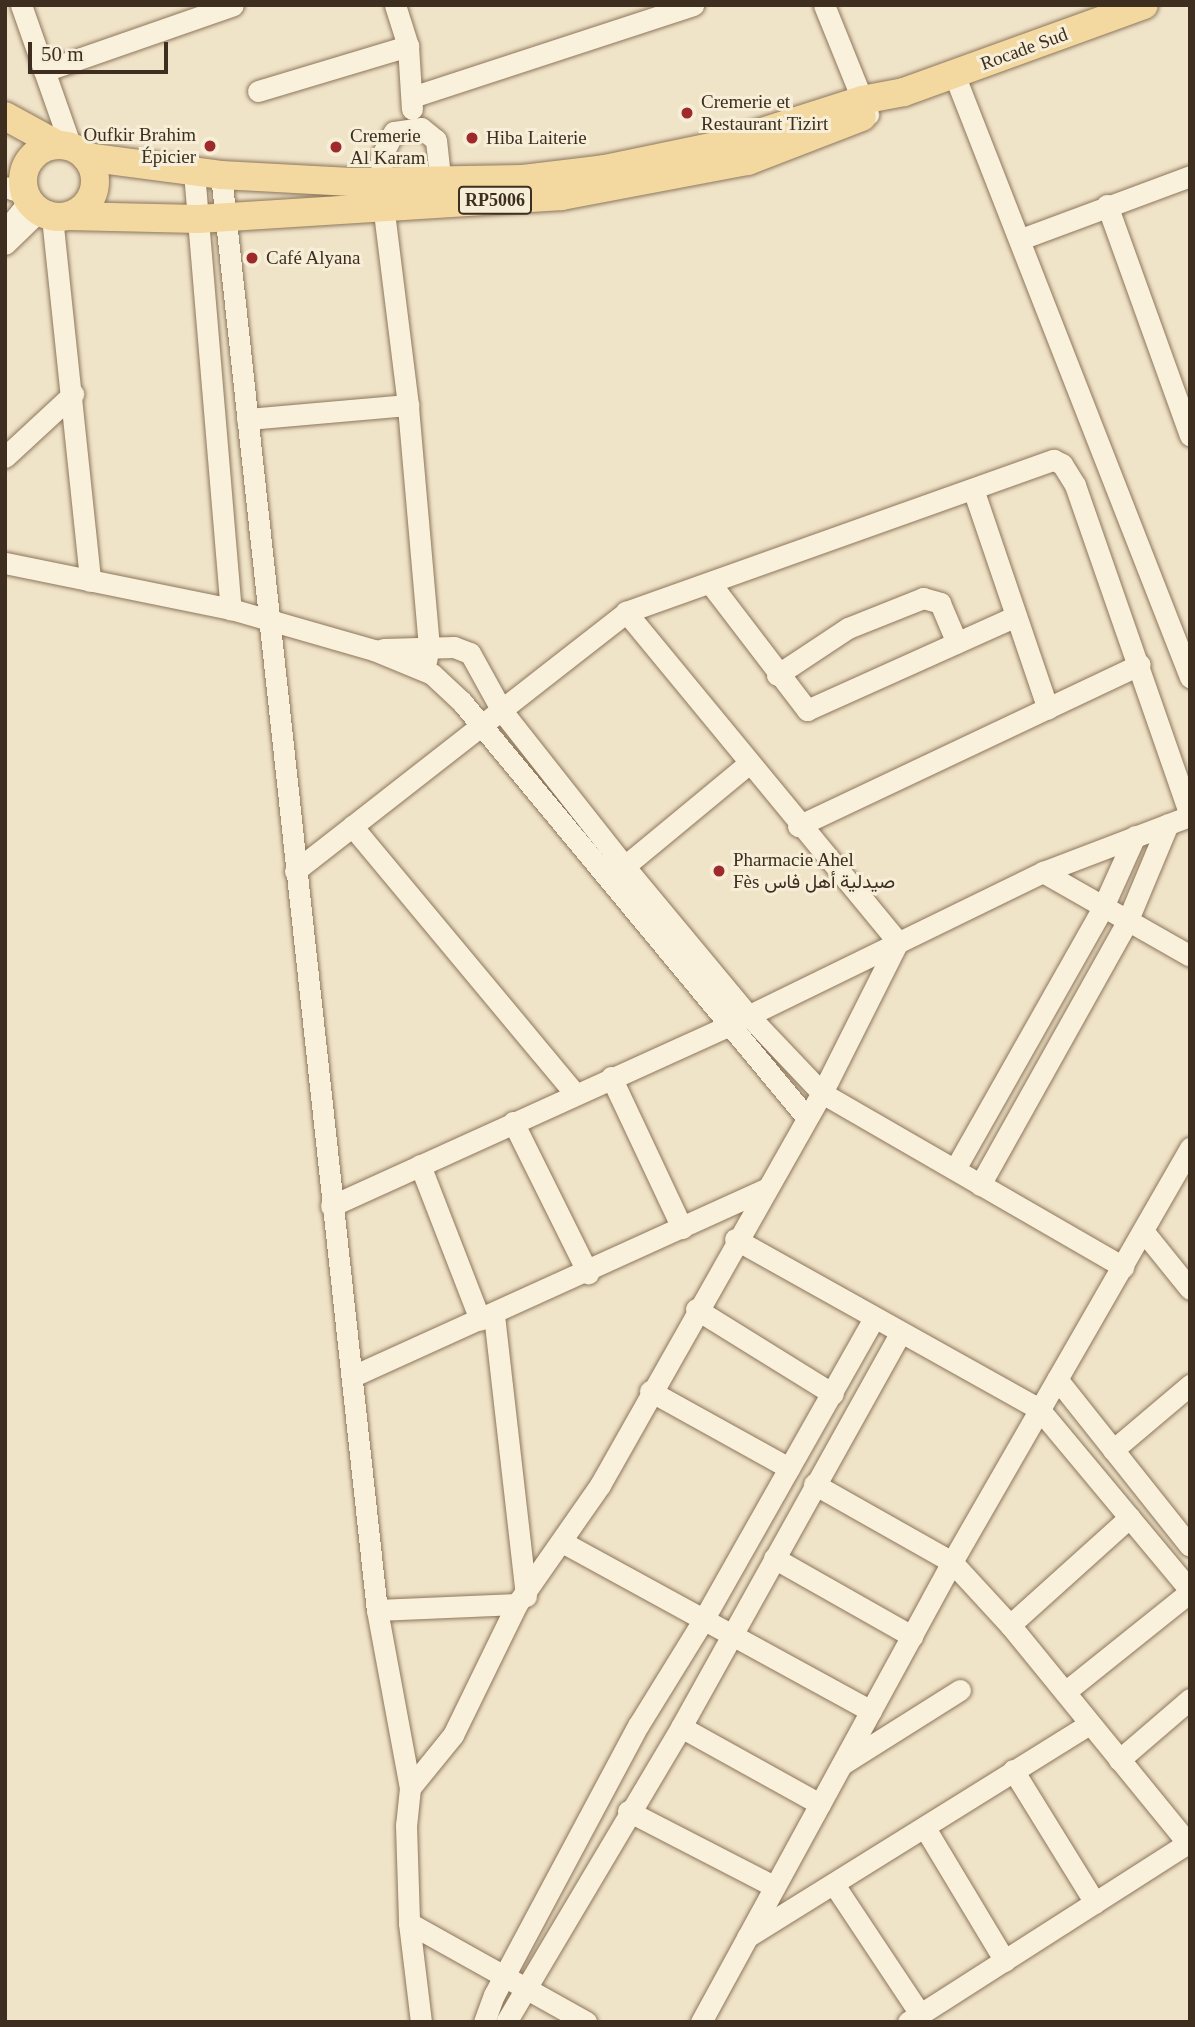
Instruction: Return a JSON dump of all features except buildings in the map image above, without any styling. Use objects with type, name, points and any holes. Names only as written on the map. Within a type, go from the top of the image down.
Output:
[{"type":"main road","name":"Rocade Sud","points":[[865,107],[1144,5]]},
{"type":"main road","name":"RP5006","points":[[31,196],[211,217],[382,193],[442,191],[562,196],[666,180],[793,147],[865,107]]},
{"type":"main road","name":"RP5006","points":[[5,116],[72,149],[207,174],[382,193]]},
{"type":"main road","points":[[72,149],[96,179],[94,191],[80,211],[31,196],[30,160],[72,149]]},
{"type":"street","points":[[21,5],[72,149]]},
{"type":"street","points":[[44,71],[233,5]]},
{"type":"street","points":[[395,5],[408,46],[412,127]]},
{"type":"street","points":[[412,97],[693,5]]},
{"type":"street","points":[[824,5],[865,107]]},
{"type":"street","points":[[258,91],[408,46]]},
{"type":"street","points":[[954,74],[1021,239],[1190,677]]},
{"type":"street","points":[[412,127],[436,140],[442,191]]},
{"type":"street","points":[[412,127],[387,139],[381,157],[382,193],[408,405],[429,647],[424,670]]},
{"type":"street","points":[[207,174],[231,609]]},
{"type":"street","points":[[1021,239],[1190,176]]},
{"type":"street","points":[[5,231],[31,196]]},
{"type":"street","points":[[5,244],[31,196]]},
{"type":"street","points":[[31,196],[73,394],[90,581]]},
{"type":"street","points":[[1107,205],[1190,435]]},
{"type":"street","points":[[211,217],[247,419],[377,1610],[410,1788],[406,1825],[409,1923],[421,2022]]},
{"type":"street","points":[[5,457],[73,394]]},
{"type":"street","points":[[247,419],[408,405]]},
{"type":"street","points":[[295,871],[626,612],[1042,462],[1062,464],[1075,485],[1140,664],[1190,815],[1043,872],[727,1026],[331,1206]]},
{"type":"street","points":[[973,489],[1048,709]]},
{"type":"street","points":[[5,563],[231,609],[374,650],[424,670],[462,702],[727,1026],[807,1118]]},
{"type":"street","points":[[710,583],[800,705],[812,710],[1016,616]]},
{"type":"street","points":[[777,675],[848,628],[923,598],[940,603],[957,643]]},
{"type":"street","points":[[626,612],[798,826],[898,942]]},
{"type":"street","points":[[374,650],[429,647],[467,651],[502,710],[625,867],[748,1015],[822,1093],[1123,1267]]},
{"type":"street","points":[[798,826],[1140,664]]},
{"type":"street","points":[[607,881],[748,764]]},
{"type":"street","points":[[980,1185],[1127,922],[1168,824]]},
{"type":"street","points":[[352,826],[575,1094]]},
{"type":"street","points":[[955,1169],[1102,909],[1135,836]]},
{"type":"street","points":[[1043,872],[1102,909],[1190,956]]},
{"type":"street","points":[[410,1788],[453,1735],[522,1600],[564,1543],[735,1239],[822,1093],[898,942]]},
{"type":"street","points":[[611,1077],[682,1228]]},
{"type":"street","points":[[513,1122],[588,1273]]},
{"type":"street","points":[[701,2022],[952,1562],[1190,1148]]},
{"type":"street","points":[[420,1165],[487,1318],[522,1600]]},
{"type":"street","points":[[353,1376],[588,1273],[765,1189]]},
{"type":"street","points":[[1144,1232],[1190,1289]]},
{"type":"street","points":[[735,1239],[873,1320],[1039,1409],[1190,1591],[1065,1692]]},
{"type":"street","points":[[696,1309],[833,1394]]},
{"type":"street","points":[[484,2022],[505,1974],[639,1724],[702,1622],[873,1320]]},
{"type":"street","points":[[506,2022],[524,1985],[566,1922],[628,1811],[681,1727],[814,1484],[900,1335]]},
{"type":"street","points":[[1057,1379],[1189,1543]]},
{"type":"street","points":[[1112,1450],[1190,1385]]},
{"type":"street","points":[[650,1391],[789,1468]]},
{"type":"street","points":[[814,1484],[952,1562],[1010,1625],[1189,1843],[914,2018],[835,1886]]},
{"type":"street","points":[[1010,1625],[1130,1517]]},
{"type":"street","points":[[564,1543],[702,1622],[871,1711]]},
{"type":"street","points":[[774,1558],[912,1636]]},
{"type":"street","points":[[377,1610],[522,1600]]},
{"type":"street","points":[[842,1764],[961,1690]]},
{"type":"street","points":[[1119,1760],[1190,1699]]},
{"type":"street","points":[[747,1937],[835,1886],[1089,1724]]},
{"type":"street","points":[[681,1727],[820,1804]]},
{"type":"street","points":[[1013,1770],[1096,1903]]},
{"type":"street","points":[[628,1811],[775,1887]]},
{"type":"street","points":[[925,1828],[1004,1961]]},
{"type":"street","points":[[409,1923],[505,1974],[586,2022]]},
{"type":"place","name":"Cremerie et Restaurant Tizirt","points":[[687,113]]},
{"type":"place","name":"Hiba Laiterie","points":[[472,138]]},
{"type":"place","name":"Oufkir Brahim Épicier","points":[[210,146]]},
{"type":"place","name":"Cremerie Al Karam","points":[[336,147]]},
{"type":"place","name":"Café Alyana","points":[[252,258]]},
{"type":"place","name":"Pharmacie Ahel Fès صيدلية أهل فاس","points":[[719,871]]}]
